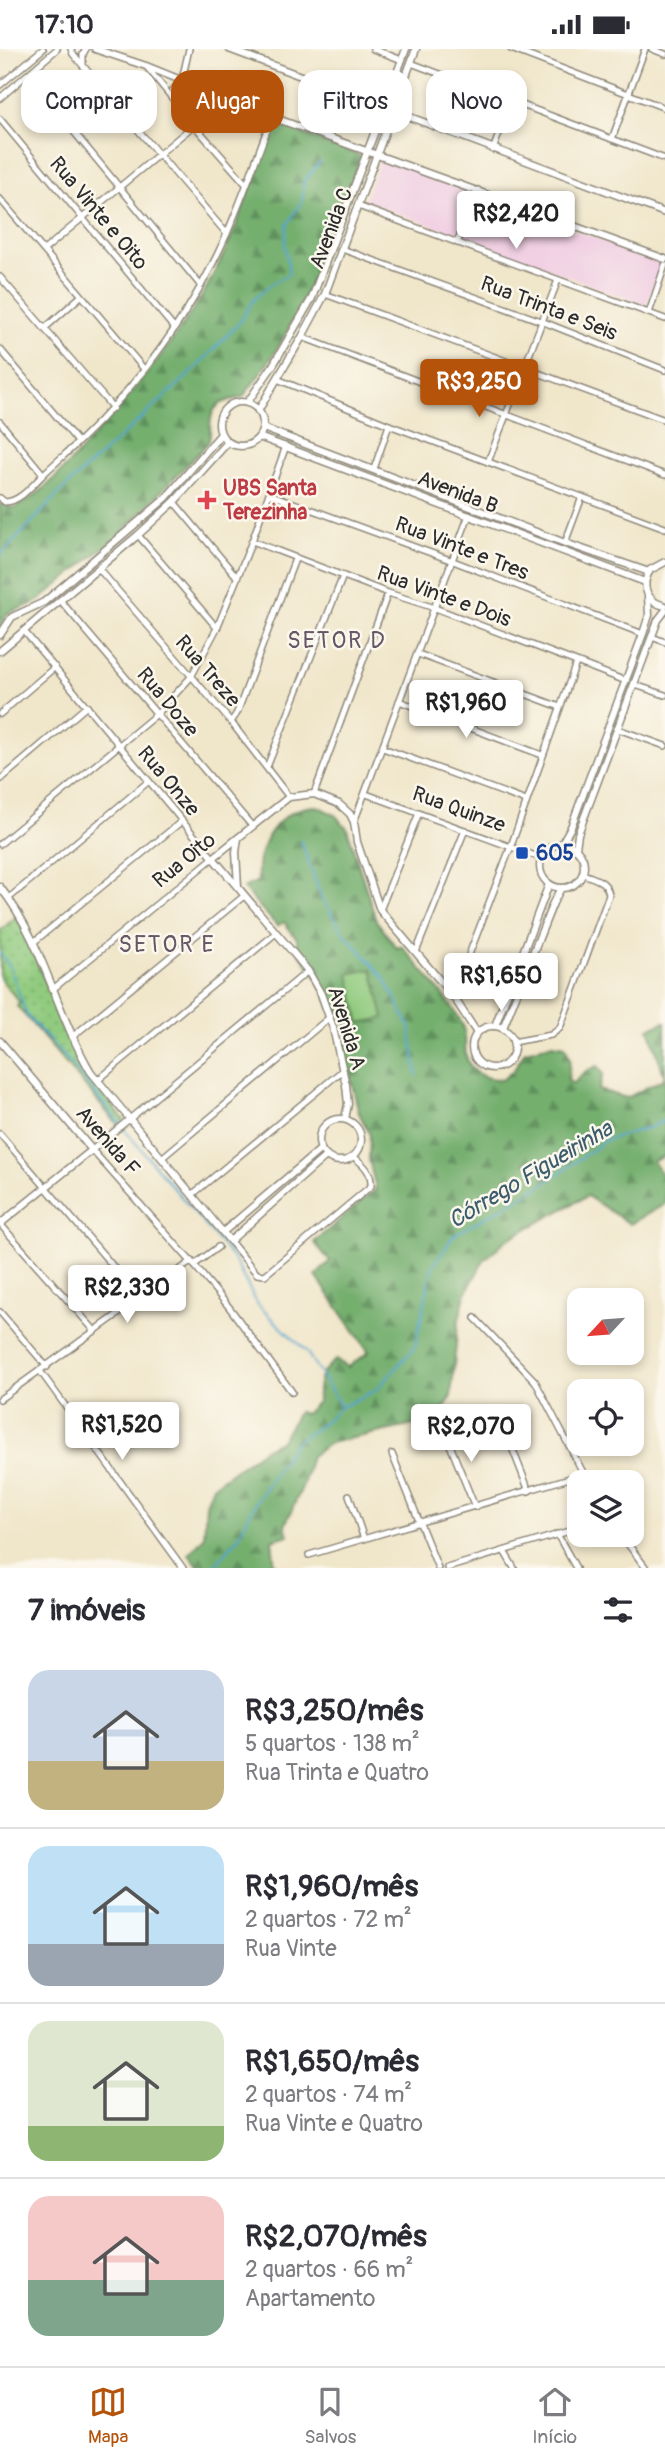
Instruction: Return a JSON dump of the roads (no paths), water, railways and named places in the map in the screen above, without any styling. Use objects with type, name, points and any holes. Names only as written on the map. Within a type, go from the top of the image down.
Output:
[{"type":"street","points":[[0,85],[43,49]]},
{"type":"street","points":[[33,70],[57,49]]},
{"type":"street","points":[[71,49],[84,68],[227,235]]},
{"type":"street","points":[[84,68],[82,59],[86,49]]},
{"type":"street","points":[[95,49],[171,76]]},
{"type":"street","points":[[184,70],[189,49]]},
{"type":"street","points":[[229,49],[298,76]]},
{"type":"street","points":[[373,49],[402,60]]},
{"type":"street","name":"Avenida C","points":[[398,70],[406,49]]},
{"type":"street","name":"Avenida C","points":[[408,70],[416,49]]},
{"type":"street","points":[[511,49],[665,108]]},
{"type":"street","points":[[612,139],[645,49]]},
{"type":"street","points":[[652,49],[665,54]]},
{"type":"street","points":[[411,63],[429,70]]},
{"type":"street","points":[[146,66],[171,97]]},
{"type":"street","points":[[0,98],[21,80]]},
{"type":"street","points":[[527,107],[665,159]]},
{"type":"street","name":"Rua Vinte e Oito","points":[[0,118],[174,328]]},
{"type":"street","points":[[412,120],[665,213]]},
{"type":"street","points":[[284,121],[665,259]]},
{"type":"street","points":[[75,133],[201,286]]},
{"type":"street","points":[[44,250],[185,133]]},
{"type":"street","points":[[201,133],[246,184]]},
{"type":"street","points":[[0,498],[11,502],[18,498],[113,408],[174,328],[201,286],[227,235],[266,133]]},
{"type":"street","name":"Avenida C","points":[[0,635],[12,617],[44,602],[166,498],[221,434],[219,424],[222,411],[233,403],[247,403],[272,367],[312,298],[375,133]]},
{"type":"street","name":"Avenida C","points":[[258,411],[325,294],[385,133]]},
{"type":"street","points":[[493,150],[499,133]]},
{"type":"street","points":[[457,243],[478,190]]},
{"type":"street","points":[[0,199],[144,369]]},
{"type":"street","points":[[358,206],[665,319]]},
{"type":"street","name":"Rua Trinta e Seis","points":[[342,249],[541,321],[665,370]]},
{"type":"street","points":[[649,313],[665,265]]},
{"type":"street","points":[[0,277],[113,408]]},
{"type":"street","name":"Avenida B","points":[[488,462],[558,280]]},
{"type":"street","points":[[0,289],[7,284]]},
{"type":"street","points":[[325,294],[665,421]]},
{"type":"street","points":[[45,327],[81,296]]},
{"type":"street","points":[[302,337],[665,475]]},
{"type":"street","points":[[0,349],[78,442]]},
{"type":"street","points":[[0,362],[7,357]]},
{"type":"street","points":[[277,379],[389,425],[665,528]]},
{"type":"street","points":[[221,434],[228,442],[242,446],[250,445],[259,437],[263,428],[262,419],[258,411],[247,403]]},
{"type":"street","points":[[0,422],[43,474]]},
{"type":"street","points":[[374,470],[389,425]]},
{"type":"street","name":"Avenida B","points":[[263,428],[565,543],[649,572]]},
{"type":"street","name":"Avenida B","points":[[259,437],[645,582]]},
{"type":"street","points":[[0,651],[99,569],[174,502],[228,442]]},
{"type":"street","points":[[21,633],[55,667],[119,745],[158,713],[191,677],[218,628],[286,446]]},
{"type":"street","name":"Rua Vinte e Tres","points":[[269,494],[643,634]]},
{"type":"street","points":[[565,543],[582,497]]},
{"type":"street","points":[[174,502],[237,577]]},
{"type":"street","points":[[354,822],[469,515]]},
{"type":"street","points":[[138,535],[218,628]]},
{"type":"street","name":"Rua Vinte e Dois","points":[[252,541],[625,681]]},
{"type":"street","points":[[231,722],[237,713],[295,559]]},
{"type":"street","points":[[562,843],[571,827],[643,634],[649,615],[645,582],[649,572],[664,562]]},
{"type":"street","name":"Rua Treze","points":[[99,569],[231,722],[289,797]]},
{"type":"street","points":[[267,767],[343,576]]},
{"type":"street","points":[[314,794],[387,593]]},
{"type":"street","points":[[576,848],[578,834],[658,620],[665,609],[648,596]]},
{"type":"street","name":"Rua Doze","points":[[60,600],[252,826]]},
{"type":"street","points":[[21,612],[29,615],[32,620],[30,625]]},
{"type":"street","points":[[5,627],[11,635],[21,633]]},
{"type":"street","points":[[652,637],[665,642]]},
{"type":"street","points":[[418,654],[559,707]]},
{"type":"street","points":[[453,996],[511,846],[576,663]]},
{"type":"street","points":[[0,714],[55,667]]},
{"type":"street","points":[[635,685],[665,695]]},
{"type":"street","points":[[400,701],[542,755]]},
{"type":"street","points":[[0,780],[87,706]]},
{"type":"street","points":[[618,729],[665,746]]},
{"type":"street","name":"Rua Onze","points":[[0,844],[119,745],[213,858]]},
{"type":"street","points":[[383,748],[526,801]]},
{"type":"street","points":[[9,898],[149,781]]},
{"type":"street","points":[[289,797],[314,794],[332,800],[346,810],[354,822],[357,842],[380,909],[453,996],[477,1033]]},
{"type":"street","name":"Rua Quinze","points":[[366,794],[541,857]]},
{"type":"street","name":"Rua Oito","points":[[53,989],[289,797]]},
{"type":"street","points":[[380,909],[419,813]]},
{"type":"street","points":[[35,941],[182,821]]},
{"type":"street","points":[[416,952],[465,830]]},
{"type":"street","points":[[238,838],[236,852],[239,889]]},
{"type":"street","points":[[562,843],[576,848],[584,860],[583,874],[576,884],[561,888],[549,884],[541,872],[541,857],[549,847],[562,843]]},
{"type":"street","name":"Avenida A","points":[[213,858],[308,971],[321,994],[330,1017],[343,1070],[348,1104],[345,1119],[357,1126],[362,1139],[354,1157]]},
{"type":"street","points":[[513,1042],[551,1035],[560,1028],[610,895],[602,881],[583,874]]},
{"type":"street","points":[[499,1027],[549,884]]},
{"type":"street","points":[[0,887],[35,941],[72,1037],[91,1072],[257,1274],[265,1275],[371,1186],[365,1166],[354,1157],[337,1161],[326,1156],[321,1149],[319,1135],[326,1123],[345,1119]]},
{"type":"street","points":[[499,1027],[561,888]]},
{"type":"street","points":[[72,1037],[244,896]]},
{"type":"street","points":[[98,1080],[276,933]]},
{"type":"street","points":[[95,1331],[0,1224],[132,1119],[308,971]]},
{"type":"street","points":[[163,1157],[330,1017]]},
{"type":"street","points":[[488,1026],[499,1027],[511,1036],[513,1042],[512,1056],[508,1062],[495,1068],[481,1065],[472,1053],[473,1039],[488,1026]]},
{"type":"street","name":"Avenida F","points":[[0,1041],[193,1263],[292,1392]]},
{"type":"street","points":[[192,1194],[343,1070]]},
{"type":"street","points":[[0,1134],[141,1299]]},
{"type":"street","points":[[223,1232],[321,1149]]},
{"type":"street","points":[[230,1241],[326,1156]]},
{"type":"street","points":[[0,1399],[218,1247]]},
{"type":"street","points":[[0,1313],[47,1367]]},
{"type":"street","points":[[475,1318],[536,1381],[581,1470]]},
{"type":"street","points":[[40,1371],[183,1568]]},
{"type":"street","points":[[498,1412],[529,1491]]},
{"type":"street","points":[[444,1430],[475,1507]]},
{"type":"street","points":[[392,1454],[438,1568]]},
{"type":"street","points":[[309,1555],[567,1479]]},
{"type":"street","points":[[348,1495],[364,1539]]},
{"type":"street","points":[[447,1568],[567,1531]]},
{"type":"street","points":[[557,1534],[576,1568]]},
{"type":"street","points":[[630,1547],[646,1568]]},
{"type":"street","points":[[504,1551],[514,1568]]},
{"type":"waterway","points":[[0,556],[61,491],[191,373],[240,322],[253,300],[270,285],[289,274],[285,244],[287,225],[302,201],[304,181],[320,162]]},
{"type":"waterway","points":[[301,841],[322,899],[344,933],[384,977],[410,1027],[417,1075]]},
{"type":"waterway","points":[[0,953],[9,965],[27,1016],[72,1065],[120,1124]]},
{"type":"waterway","name":"Córrego Figueirinha","points":[[213,1568],[238,1538],[254,1505],[295,1442],[317,1428],[341,1407],[376,1390],[415,1347],[432,1267],[454,1235],[547,1182],[606,1140],[651,1127],[665,1120]]},
{"type":"waterway","points":[[123,1128],[233,1258],[258,1305],[306,1351],[341,1406]]},
{"type":"place","name":"UBS Santa Terezinha","points":[[207,500]]},
{"type":"place","name":"605","points":[[522,853]]},
{"type":"district","name":"SETOR D","points":[[337,640]]},
{"type":"district","name":"SETOR E","points":[[167,944]]}]
